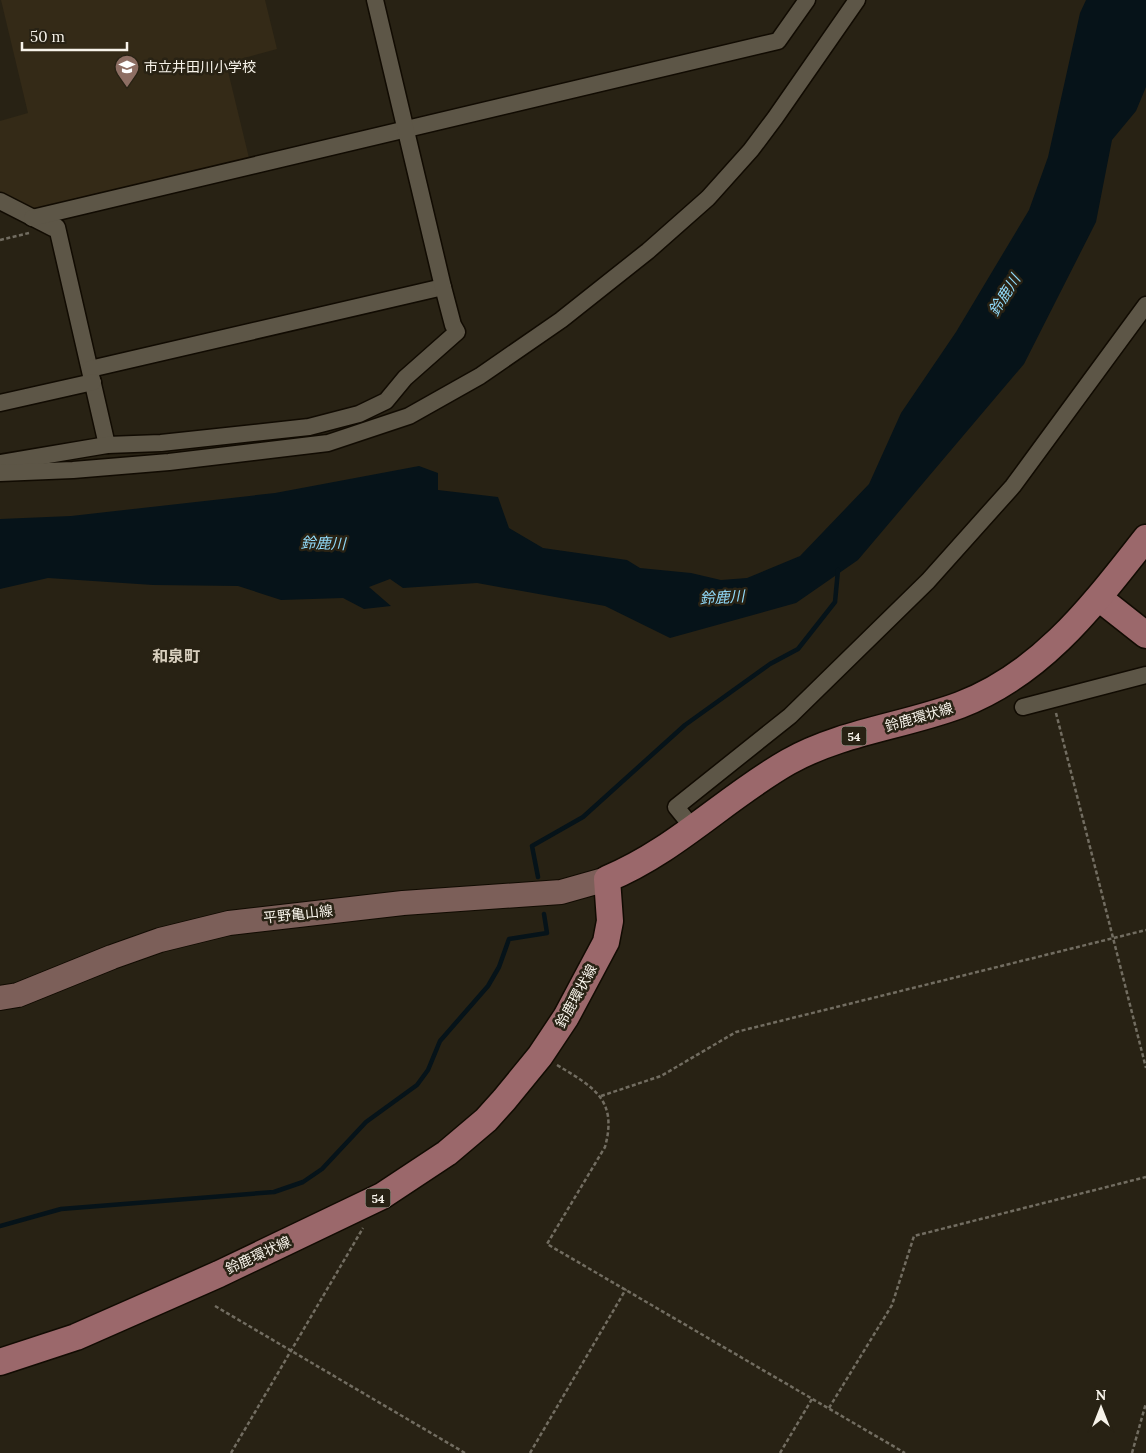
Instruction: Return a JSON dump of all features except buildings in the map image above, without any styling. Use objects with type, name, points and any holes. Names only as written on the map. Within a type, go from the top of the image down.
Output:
[{"type":"main road","name":"鈴鹿環状線","points":[[0,1362],[52,1347],[100,1327],[357,1208],[406,1182],[448,1153],[486,1120],[540,1056],[566,1017],[606,942],[610,921],[607,879],[646,861],[732,798],[796,758],[869,731],[959,705],[1002,686],[1050,650],[1072,629],[1146,538]]},
{"type":"main road","points":[[1098,598],[1146,635]]},
{"type":"main road","name":"平野亀山線","points":[[0,998],[18,995],[112,957],[170,937],[229,923],[403,903],[560,892],[607,879]]},
{"type":"street","points":[[0,463],[107,445],[152,443],[309,427],[359,414],[386,401],[406,378],[457,332],[453,325],[443,287],[375,0]]},
{"type":"street","points":[[32,218],[778,41],[806,0]]},
{"type":"street","points":[[0,473],[73,470],[328,444],[408,416],[480,376],[562,320],[648,251],[708,198],[751,150],[857,0]]},
{"type":"street","points":[[0,201],[53,228],[57,227],[107,445]]},
{"type":"street","points":[[0,403],[91,375],[443,287]]},
{"type":"street","points":[[693,828],[676,807],[790,716],[928,581],[1013,486],[1146,305]]},
{"type":"street","points":[[1022,707],[1146,675]]},
{"type":"path","points":[[0,240],[53,228]]},
{"type":"path","points":[[1052,699],[1146,1068]]},
{"type":"path","points":[[601,1096],[661,1076],[736,1032],[1146,930]]},
{"type":"path","points":[[540,1056],[589,1084],[601,1096],[608,1116],[608,1134],[605,1147],[546,1244],[904,1453]]},
{"type":"path","points":[[829,1408],[892,1305],[914,1236],[1146,1177]]},
{"type":"path","points":[[231,1453],[360,1237],[364,1223],[357,1208]]},
{"type":"path","points":[[530,1453],[626,1290]]},
{"type":"path","points":[[215,1306],[292,1349],[296,1354],[465,1453]]},
{"type":"path","points":[[780,1453],[812,1399]]},
{"type":"path","points":[[1132,1453],[1146,1403]]},
{"type":"shaded area","name":"市立井田川小学校","points":[[1,0],[265,0],[277,49],[226,63],[249,158],[33,211],[0,193],[0,121],[28,113]]},
{"type":"water","name":"鈴鹿川","points":[[1086,0],[1146,0],[1146,87],[1136,111],[1112,140],[1096,222],[1024,364],[858,560],[796,603],[670,638],[605,606],[477,583],[403,588],[390,579],[369,587],[391,606],[364,609],[343,598],[281,600],[238,586],[153,585],[48,578],[0,589],[0,519],[71,516],[275,493],[419,466],[438,473],[438,490],[498,497],[509,528],[543,548],[627,560],[640,568],[691,573],[721,580],[747,578],[800,556],[869,484],[901,413],[956,332],[1029,210],[1048,157],[1080,13]]},
{"type":"waterway","points":[[538,877],[532,846],[583,817],[685,725],[770,664],[798,649],[835,602],[838,570]]},
{"type":"waterway","points":[[0,1226],[61,1209],[274,1192],[303,1182],[322,1169],[366,1122],[417,1085],[428,1070],[440,1041],[488,986],[499,967],[509,939],[547,933],[544,914]]},
{"type":"place","name":"市立井田川小学校","points":[[127,88]]},
{"type":"district","name":"和泉町","points":[[176,656]]}]
